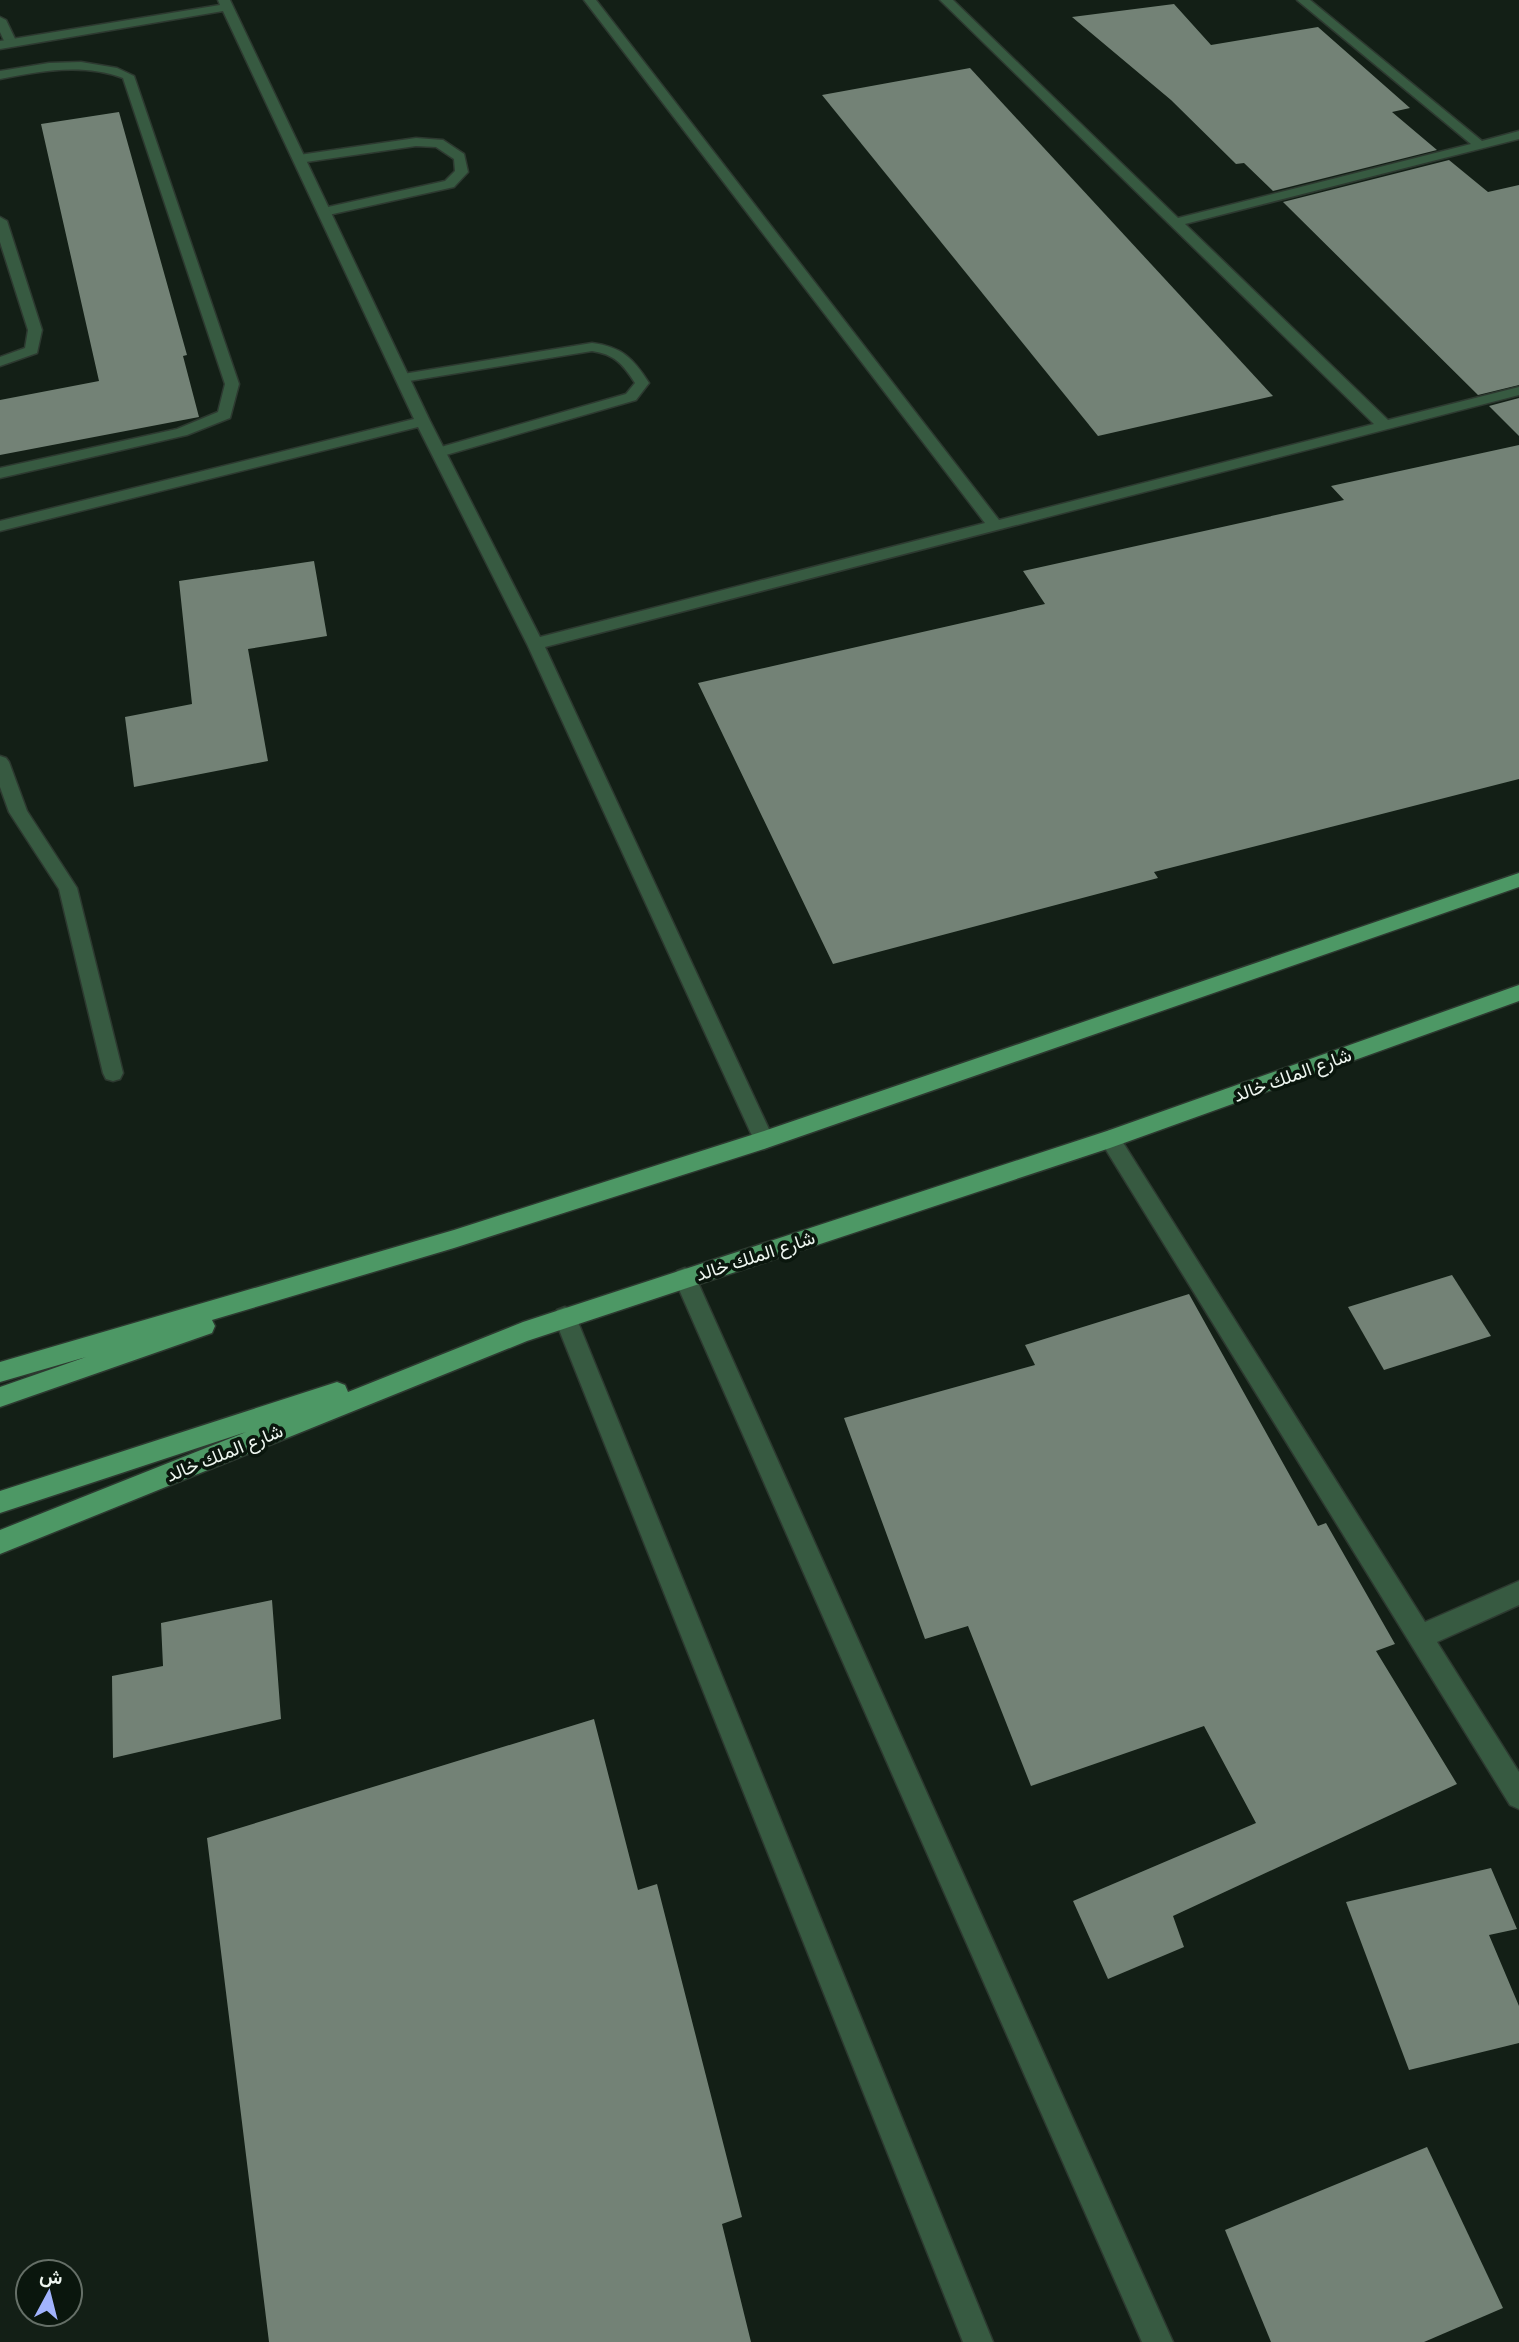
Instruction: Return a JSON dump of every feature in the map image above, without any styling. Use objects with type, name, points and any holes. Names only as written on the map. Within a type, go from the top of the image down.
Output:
[{"type":"main road","points":[[0,1372],[454,1239],[764,1140],[1519,880]]},
{"type":"main road","name":"شارع الملك خالد","points":[[0,1542],[523,1332],[1110,1139],[1519,993]]},
{"type":"main road","points":[[0,1397],[454,1239]]},
{"type":"main road","points":[[0,1502],[523,1332]]},
{"type":"street","points":[[590,0],[994,524]]},
{"type":"street","points":[[946,0],[1384,425]]},
{"type":"street","points":[[1303,0],[1479,144]]},
{"type":"street","points":[[0,20],[6,44],[225,4],[439,453],[535,644],[764,1140]]},
{"type":"street","points":[[0,75],[54,65],[112,69],[128,76],[232,383],[225,415],[182,432],[0,473]]},
{"type":"street","points":[[1175,223],[1519,135]]},
{"type":"street","points":[[299,159],[416,142],[439,143],[460,157],[462,172],[449,184],[324,212]]},
{"type":"street","points":[[0,221],[35,330],[32,350],[0,362]]},
{"type":"street","points":[[403,378],[592,347],[623,354],[642,383],[631,397],[439,453]]},
{"type":"street","points":[[535,644],[1519,391]]},
{"type":"street","points":[[0,526],[424,421]]},
{"type":"street","points":[[0,762],[18,812],[68,888],[113,1073]]},
{"type":"street","points":[[1110,1139],[1519,1796]]},
{"type":"street","points":[[685,1278],[1158,2342]]},
{"type":"street","points":[[565,1317],[978,2342]]},
{"type":"street","points":[[1421,1636],[1519,1593]]},
{"type":"building","points":[[1174,4],[1211,45],[1318,27],[1410,108],[1392,112],[1437,150],[1273,191],[1244,163],[1236,164],[1171,100],[1072,17]]},
{"type":"building","points":[[970,68],[1273,396],[1098,436],[822,95]]},
{"type":"building","points":[[119,112],[187,355],[183,356],[199,417],[0,455],[0,400],[99,381],[41,124]]},
{"type":"building","points":[[1449,160],[1488,192],[1519,185],[1519,385],[1478,395],[1283,202]]},
{"type":"building","points":[[1519,398],[1519,436],[1489,406]]},
{"type":"building","points":[[1519,445],[1519,779],[1154,872],[1158,878],[833,964],[698,683],[1045,604],[1023,571],[1344,500],[1331,486]]},
{"type":"building","points":[[314,561],[327,636],[248,649],[268,761],[134,787],[125,717],[192,704],[179,581]]},
{"type":"building","points":[[1452,1275],[1491,1336],[1384,1370],[1348,1307]]},
{"type":"building","points":[[1189,1294],[1318,1526],[1326,1523],[1395,1644],[1376,1651],[1457,1784],[1173,1916],[1184,1947],[1108,1979],[1073,1901],[1256,1823],[1204,1726],[1031,1786],[968,1626],[925,1639],[844,1418],[1035,1365],[1025,1345]]},
{"type":"building","points":[[272,1600],[281,1719],[113,1758],[112,1676],[163,1666],[161,1623]]},
{"type":"building","points":[[594,1719],[638,1890],[657,1884],[742,2217],[722,2224],[751,2342],[269,2342],[207,1838]]},
{"type":"building","points":[[1491,1868],[1517,1929],[1489,1935],[1519,2006],[1519,2043],[1409,2070],[1346,1902]]},
{"type":"building","points":[[1427,2147],[1503,2308],[1424,2342],[1271,2342],[1225,2230]]}]
